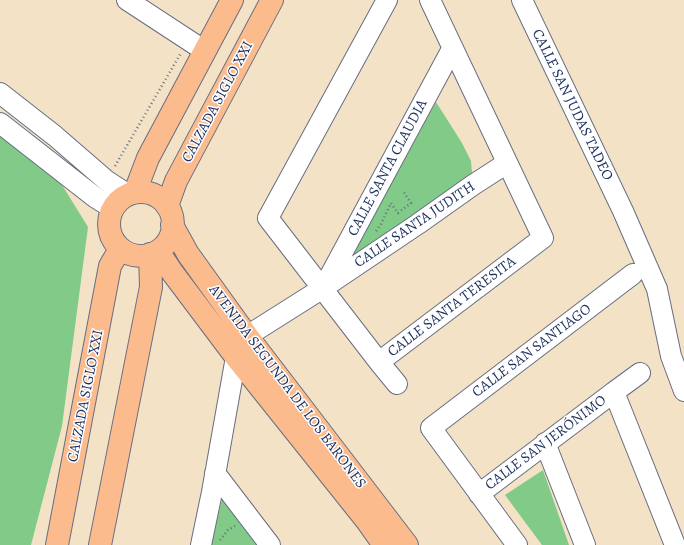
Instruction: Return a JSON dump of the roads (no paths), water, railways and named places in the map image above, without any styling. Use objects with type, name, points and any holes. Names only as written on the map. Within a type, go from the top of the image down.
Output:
[{"type":"main road","points":[[125,198],[141,191],[154,194],[163,201],[170,216],[171,232],[164,246],[144,256],[127,253],[120,249],[112,238],[109,230],[110,219],[125,198],[148,158],[197,46],[232,0]]},
{"type":"main road","name":"CALZADA SIGLO XXI","points":[[170,216],[176,182],[272,0]]},
{"type":"main road","name":"AVENIDA SEGUNDA DE LOS BARONES","points":[[170,216],[188,254],[247,336],[407,545]]},
{"type":"main road","name":"CALZADA SIGLO XXI","points":[[57,545],[110,266],[120,249]]},
{"type":"main road","points":[[100,545],[151,287],[154,252]]},
{"type":"main road","name":"AVENIDA SEGUNDA DE LOS BARONES","points":[[154,252],[172,272],[236,357],[367,521],[384,545]]},
{"type":"street","points":[[127,0],[197,46]]},
{"type":"street","name":"CALLE SANTA TERESITA","points":[[387,0],[268,218],[379,362],[542,238],[430,0]]},
{"type":"street","name":"CALLE SAN JUDAS TADEO","points":[[522,0],[623,211],[657,289],[671,356],[684,391]]},
{"type":"street","name":"CALLE SANTA CLAUDIA","points":[[323,288],[452,48]]},
{"type":"street","points":[[0,93],[55,136],[125,198]]},
{"type":"street","points":[[0,123],[96,198],[125,198]]},
{"type":"street","name":"CALLE SANTA JUDITH","points":[[247,336],[323,288],[418,224],[472,185],[507,163]]},
{"type":"street","name":"CALLE SAN SANTIAGO","points":[[479,494],[431,428],[633,274]]},
{"type":"street","points":[[201,545],[236,357],[247,336]]},
{"type":"street","points":[[379,362],[397,384]]},
{"type":"street","name":"CALLE SAN JERÓNIMO","points":[[479,494],[640,373]]},
{"type":"street","name":"CALLE SAN JERÓNIMO","points":[[614,392],[674,545]]},
{"type":"street","points":[[545,443],[585,545]]},
{"type":"street","points":[[215,473],[270,545]]},
{"type":"street","points":[[479,494],[517,545]]}]
